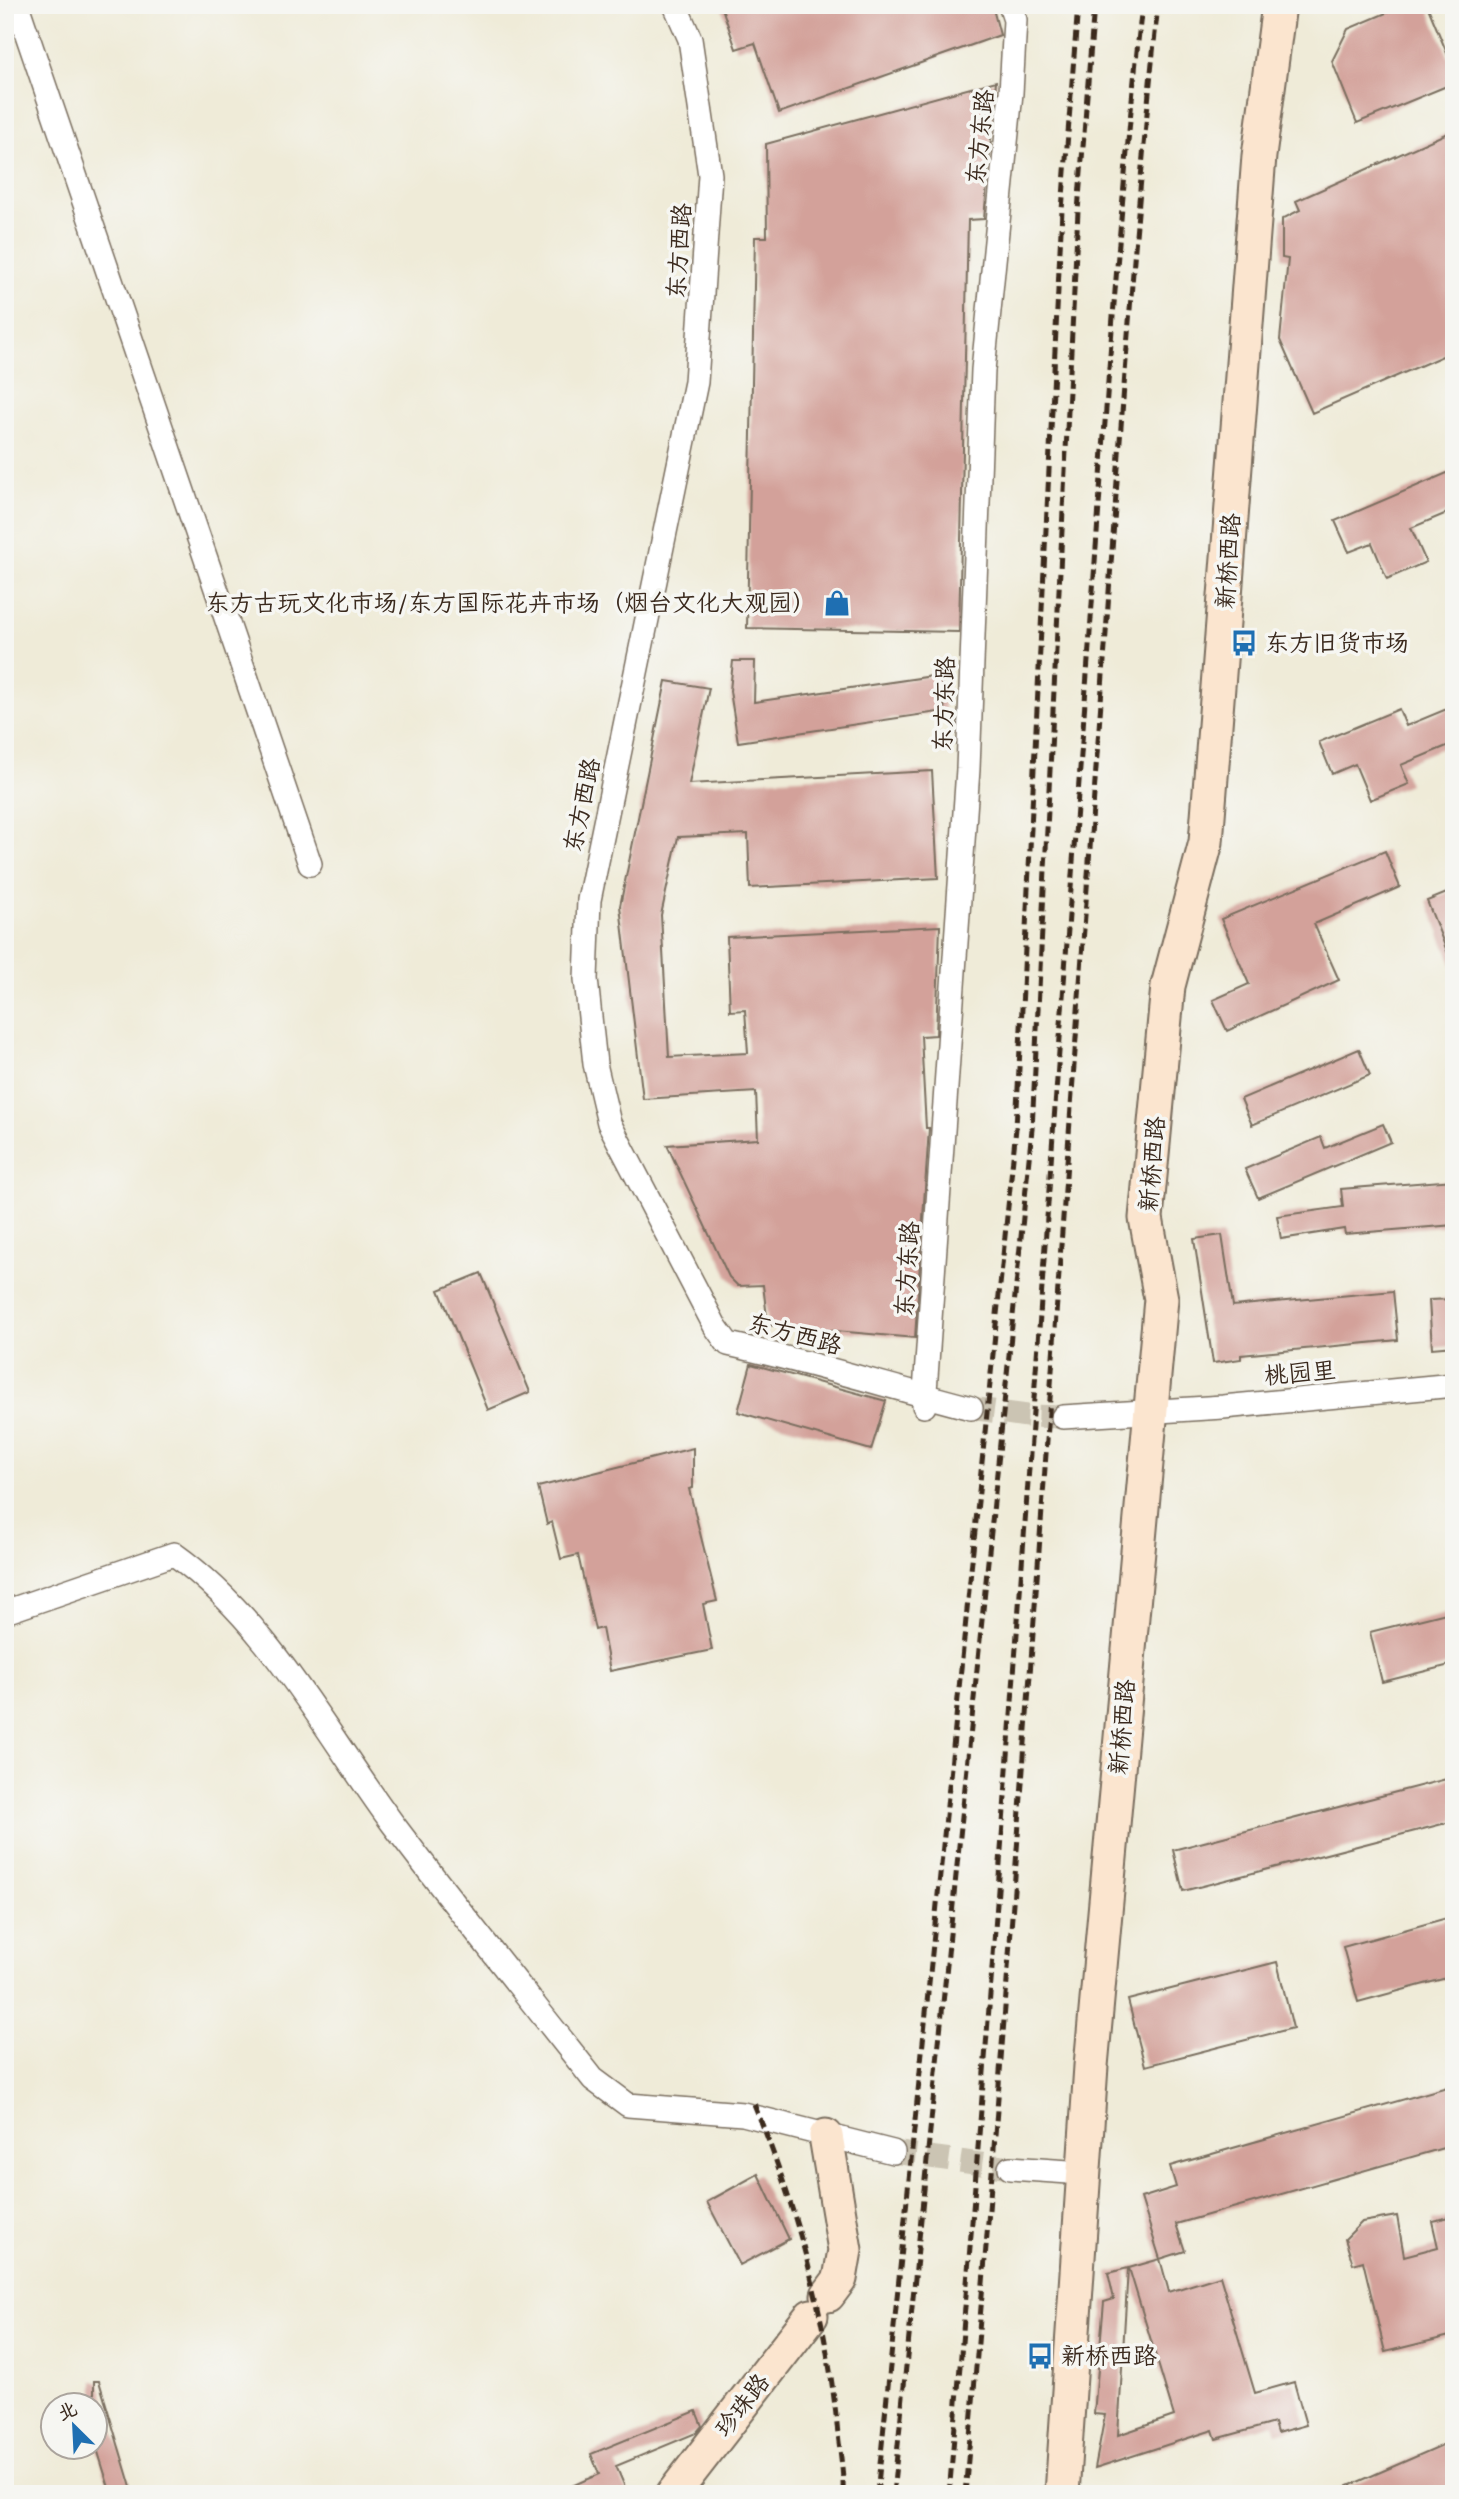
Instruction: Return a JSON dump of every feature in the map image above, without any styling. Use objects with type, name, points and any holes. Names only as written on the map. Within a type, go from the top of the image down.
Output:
[{"type":"street","points":[[17,5],[310,864]]},
{"type":"street","name":"东方西路","points":[[676,5],[690,38],[710,175],[696,382],[589,900],[586,979],[594,1064],[609,1123],[715,1326],[728,1344],[800,1360],[925,1401],[971,1408]]},
{"type":"street","name":"东方东路","points":[[925,1401],[968,769],[983,370],[1011,93],[1015,20],[1010,5]]},
{"type":"street","name":"新桥西路","points":[[1062,2494],[1084,2173],[1161,1299],[1146,1218],[1168,986],[1206,842],[1259,156],[1279,5]]},
{"type":"street","name":"桃园里","points":[[1151,1412],[1454,1385]]},
{"type":"street","points":[[1063,1417],[1151,1412]]},
{"type":"street","points":[[5,1612],[174,1554],[206,1577],[265,1643],[393,1824],[593,2079],[628,2105],[732,2112],[893,2152]]},
{"type":"street","name":"珍珠路","points":[[673,2494],[839,2279],[845,2250],[826,2136]]},
{"type":"street","points":[[1010,2168],[1084,2173]]},
{"type":"building","points":[[721,5],[992,5],[1000,35],[779,113],[755,43],[736,49]]},
{"type":"building","points":[[1405,5],[1427,5],[1454,70],[1454,83],[1357,123],[1332,61],[1348,29]]},
{"type":"building","points":[[996,81],[984,219],[968,220],[959,632],[747,628],[755,237],[767,237],[766,144]]},
{"type":"building","points":[[1454,130],[1454,351],[1312,413],[1280,340],[1288,259],[1282,258],[1282,219],[1300,210],[1296,201]]},
{"type":"building","points":[[1454,470],[1454,510],[1411,528],[1426,562],[1387,579],[1372,543],[1349,552],[1335,521]]},
{"type":"building","points":[[733,661],[755,661],[754,702],[940,675],[945,711],[738,742],[730,691]]},
{"type":"building","points":[[666,681],[709,688],[689,784],[932,771],[938,878],[750,888],[748,834],[678,837],[661,915],[669,1057],[748,1053],[745,1010],[730,1011],[727,937],[940,926],[936,1035],[921,1036],[926,1128],[929,1128],[915,1338],[768,1325],[763,1285],[738,1286],[729,1277],[667,1145],[758,1139],[756,1092],[643,1099],[620,906]]},
{"type":"building","points":[[1454,706],[1454,743],[1401,765],[1409,784],[1370,800],[1355,764],[1332,774],[1319,742],[1399,709],[1406,726]]},
{"type":"building","points":[[1385,851],[1400,887],[1314,924],[1339,980],[1227,1031],[1213,1000],[1249,984],[1221,919]]},
{"type":"building","points":[[1454,890],[1454,966],[1453,966],[1427,901]]},
{"type":"building","points":[[1359,1049],[1370,1075],[1252,1125],[1241,1099]]},
{"type":"building","points":[[1383,1124],[1391,1142],[1258,1198],[1245,1169],[1321,1137],[1325,1148]]},
{"type":"building","points":[[1454,1180],[1454,1225],[1345,1234],[1344,1229],[1281,1239],[1277,1216],[1343,1207],[1341,1189]]},
{"type":"building","points":[[1222,1235],[1233,1306],[1393,1291],[1398,1340],[1241,1355],[1241,1359],[1213,1363],[1194,1239]]},
{"type":"building","points":[[481,1273],[530,1392],[488,1410],[439,1290]]},
{"type":"building","points":[[1454,1299],[1454,1346],[1432,1348],[1429,1300]]},
{"type":"building","points":[[751,1364],[886,1401],[871,1450],[738,1412]]},
{"type":"building","points":[[693,1448],[693,1488],[689,1489],[717,1601],[703,1604],[712,1650],[610,1671],[602,1628],[595,1630],[578,1555],[561,1559],[552,1522],[547,1524],[538,1487]]},
{"type":"building","points":[[1454,1611],[1454,1664],[1382,1682],[1370,1632]]},
{"type":"building","points":[[1454,1777],[1454,1821],[1183,1891],[1173,1850]]},
{"type":"building","points":[[1454,1916],[1454,1976],[1358,2002],[1343,1947]]},
{"type":"building","points":[[1277,1962],[1293,2028],[1145,2066],[1128,2000]]},
{"type":"building","points":[[1454,2085],[1454,2145],[1176,2224],[1185,2251],[1160,2259],[1141,2198],[1176,2187],[1170,2166]]},
{"type":"building","points":[[758,2174],[789,2239],[740,2265],[707,2202]]},
{"type":"building","points":[[1397,2216],[1404,2256],[1438,2247],[1432,2221],[1454,2216],[1454,2335],[1385,2352],[1363,2261],[1353,2264],[1345,2239],[1362,2222]]},
{"type":"building","points":[[1160,2259],[1169,2292],[1220,2276],[1255,2393],[1294,2382],[1306,2425],[1277,2433],[1274,2423],[1216,2439],[1213,2430],[1095,2468],[1105,2415],[1094,2414],[1104,2302],[1114,2299],[1108,2273],[1128,2268],[1118,2435],[1174,2416],[1129,2268]]},
{"type":"building","points":[[94,2381],[99,2381],[102,2390],[94,2390]]},
{"type":"building","points":[[108,2411],[133,2494],[111,2494],[100,2460],[108,2460]]},
{"type":"building","points":[[696,2411],[702,2426],[696,2433],[616,2466],[628,2494],[554,2494],[599,2474],[591,2454]]},
{"type":"building","points":[[1454,2440],[1454,2494],[1330,2494]]},
{"type":"tunnel","points":[[971,1408],[1027,1416],[1063,1417]]},
{"type":"tunnel","points":[[893,2152],[1010,2168]]},
{"type":"railway","points":[[877,2494],[1016,1128],[1062,210],[1078,5]]},
{"type":"railway","points":[[893,2494],[1032,1129],[1078,211],[1094,5]]},
{"type":"railway","points":[[949,2494],[1002,1842],[1108,380],[1142,5]]},
{"type":"railway","points":[[965,2494],[1018,1842],[1124,380],[1158,5]]},
{"type":"railway","points":[[754,2104],[796,2221],[817,2301],[832,2382],[843,2494]]},
{"type":"place","name":"东方古玩文化市场/东方国际花卉市场（烟台文化大观园）","points":[[837,603]]},
{"type":"place","name":"东方旧货市场","points":[[1244,643]]},
{"type":"place","name":"新桥西路","points":[[1040,2356]]}]
